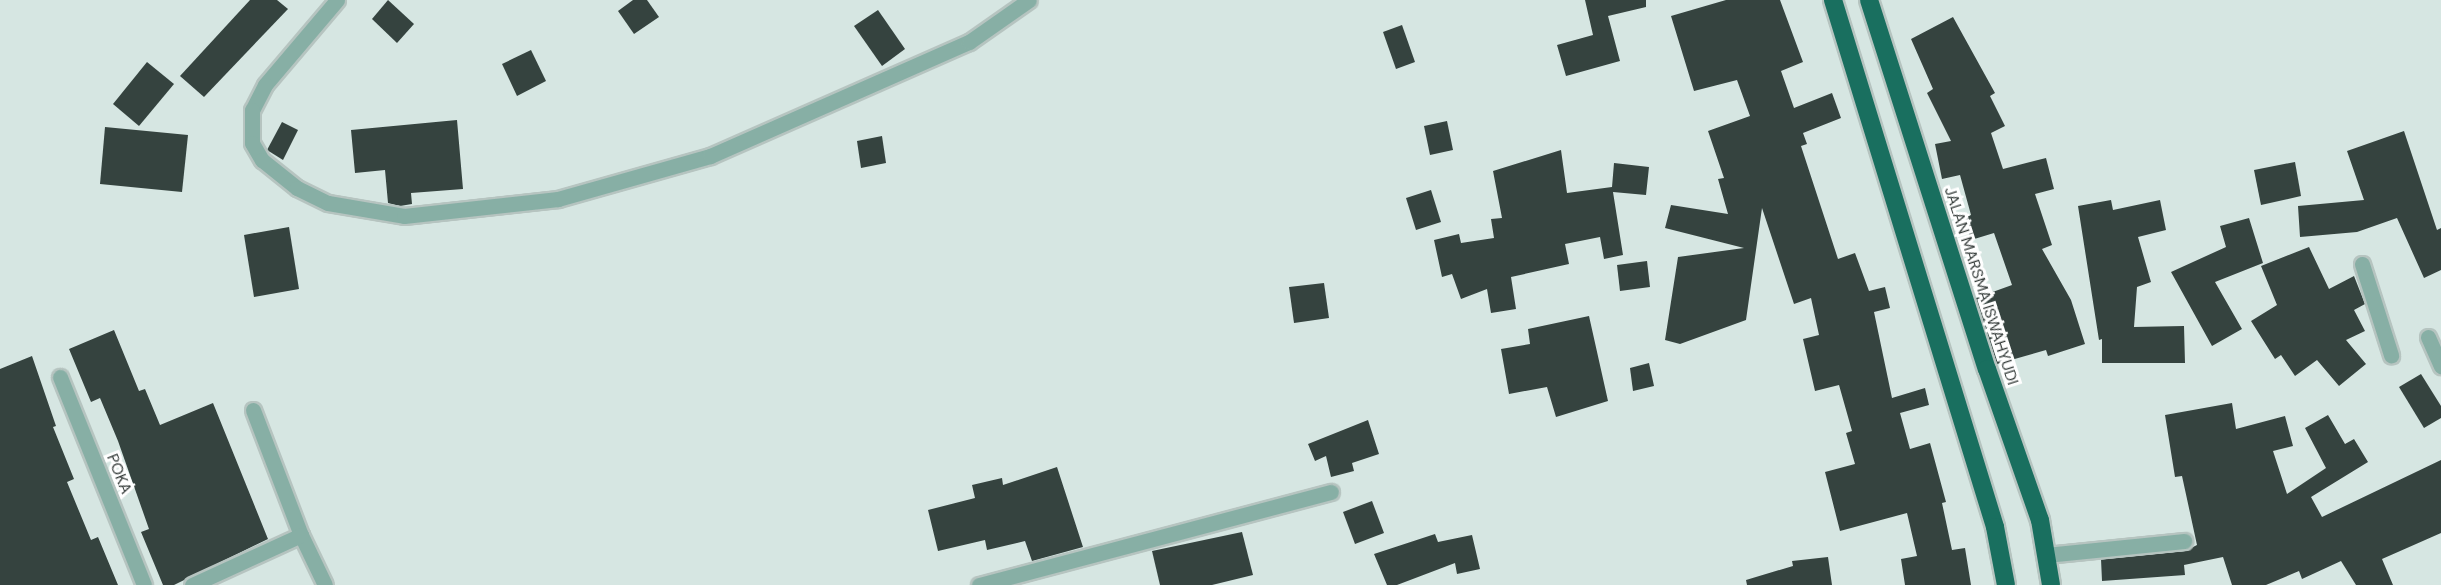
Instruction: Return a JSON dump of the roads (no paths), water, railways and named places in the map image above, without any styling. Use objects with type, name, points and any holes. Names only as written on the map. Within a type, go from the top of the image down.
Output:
[{"type":"highway","points":[[1833,0],[1995,527],[2006,585]]},
{"type":"highway","name":"JALAN MARSMA ISWAHYUDI","points":[[1869,0],[1987,369],[2040,520],[2051,585]]},
{"type":"street","points":[[337,0],[265,85],[252,110],[252,143],[262,160],[297,188],[318,198],[404,216],[558,199],[710,156],[969,42],[1029,0]]},
{"type":"street","points":[[2362,264],[2391,355]]},
{"type":"street","points":[[2428,337],[2441,366]]},
{"type":"street","name":"POKA","points":[[60,377],[144,585]]},
{"type":"street","points":[[253,410],[301,535],[325,585]]},
{"type":"street","points":[[979,585],[1331,492]]},
{"type":"street","points":[[192,585],[301,535]]},
{"type":"street","points":[[2046,555],[2184,541]]}]
